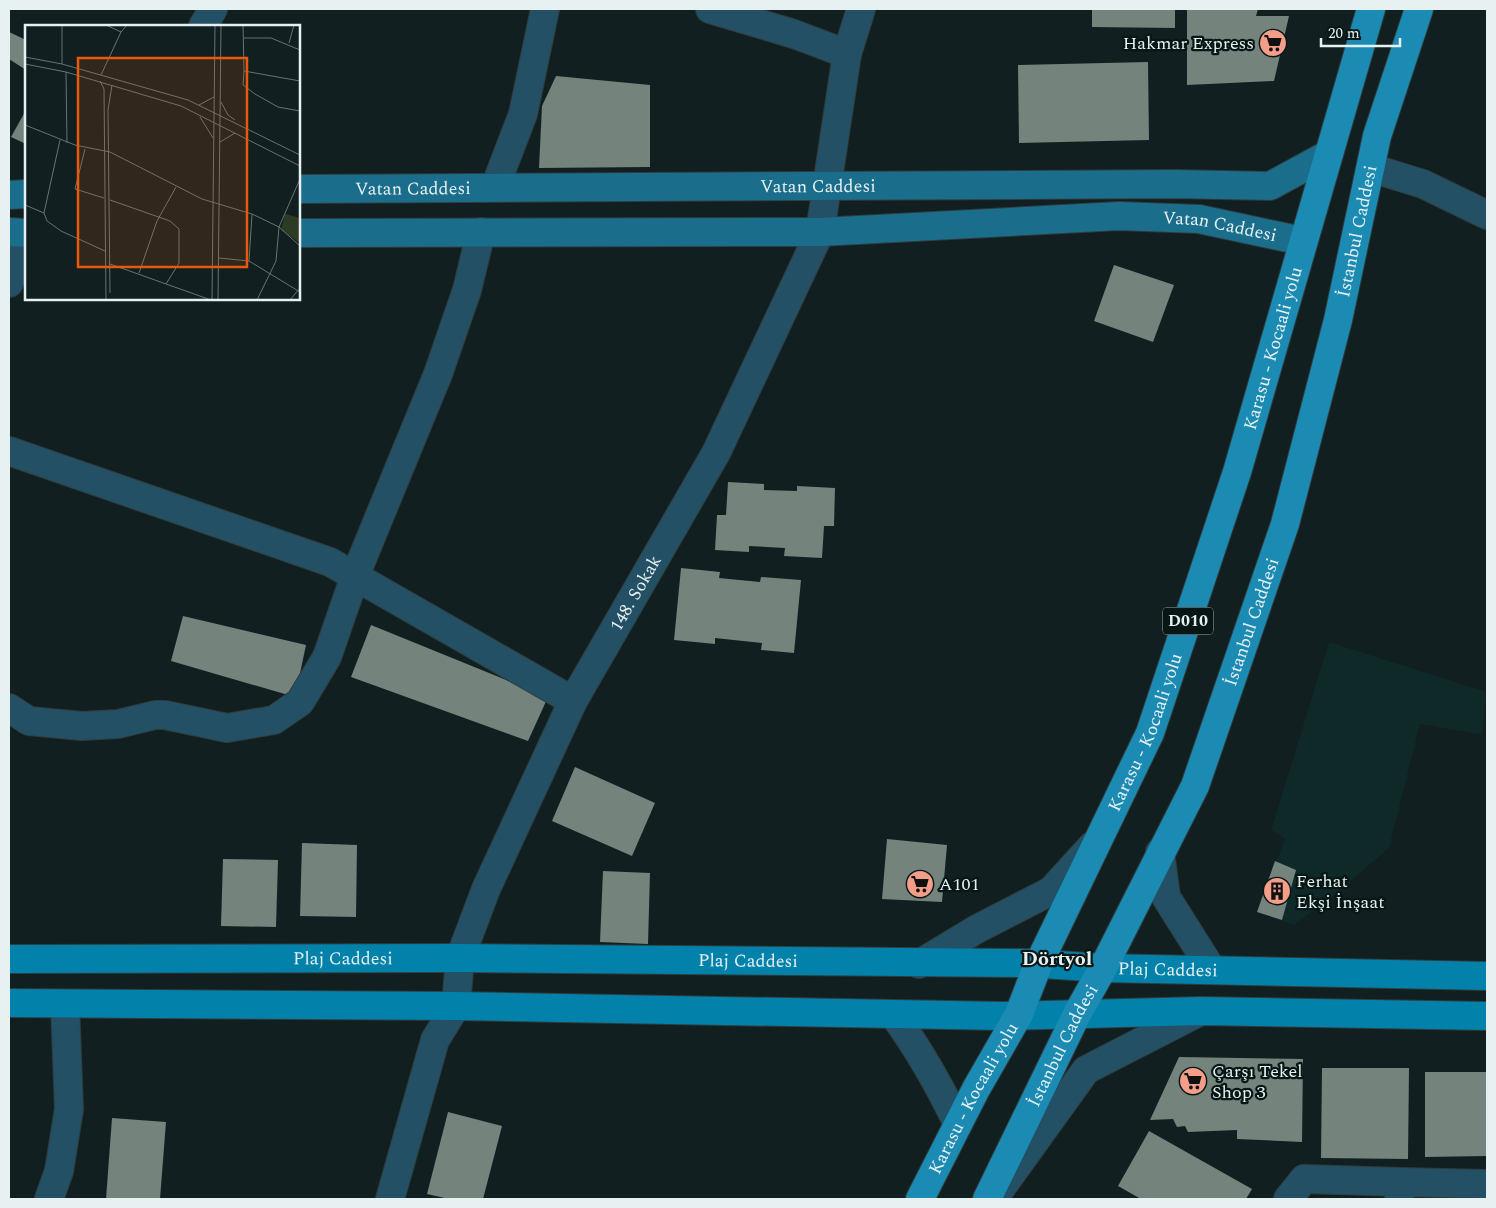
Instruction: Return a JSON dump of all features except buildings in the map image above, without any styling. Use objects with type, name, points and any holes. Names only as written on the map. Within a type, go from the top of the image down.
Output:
[{"type":"highway","name":"Karasu - Kocaali yolu","points":[[920,1199],[958,1124],[1019,1014],[1038,965],[1150,734],[1237,472],[1267,371],[1302,241],[1371,9]]},
{"type":"highway","name":"İstanbul Caddesi","points":[[986,1199],[1077,1014],[1103,968],[1195,786],[1285,524],[1338,320],[1378,136],[1419,9]]},
{"type":"main road","name":"Vatan Caddesi","points":[[300,190],[495,187],[1175,184],[1270,186],[1327,155]]},
{"type":"main road","points":[[9,195],[25,194]]},
{"type":"main road","name":"Vatan Caddesi","points":[[300,232],[820,232],[1119,216],[1199,219],[1302,241]]},
{"type":"main road","points":[[9,232],[25,233]]},
{"type":"main road","name":"Plaj Caddesi","points":[[9,959],[460,958],[920,964],[1028,963],[1103,968],[1487,976]]},
{"type":"main road","points":[[9,1003],[456,1006],[1002,1016],[1019,1014],[1201,1011],[1487,1016]]},
{"type":"street","points":[[205,25],[213,9]]},
{"type":"street","points":[[495,187],[523,114],[545,9]]},
{"type":"street","points":[[710,9],[794,34],[847,54]]},
{"type":"street","name":"148. Sokak","points":[[456,1006],[460,958],[486,889],[573,700],[716,453],[820,232],[847,54],[861,9]]},
{"type":"street","points":[[1371,168],[1423,184],[1487,215]]},
{"type":"street","points":[[9,708],[29,721],[82,726],[118,724],[156,715],[165,715],[227,728],[274,720],[300,702],[327,657],[355,576],[438,374],[467,290],[481,232]]},
{"type":"street","points":[[9,283],[25,236]]},
{"type":"street","points":[[9,451],[330,562],[573,700]]},
{"type":"street","points":[[920,964],[977,929],[1051,891],[1098,839]]},
{"type":"street","points":[[1160,852],[1166,897],[1212,970]]},
{"type":"street","points":[[49,1199],[59,1171],[69,1109],[65,1004]]},
{"type":"street","points":[[390,1199],[435,1040],[456,1006]]},
{"type":"street","points":[[993,1199],[1086,1070],[1201,1011]]},
{"type":"street","points":[[893,1014],[912,1039],[940,1086],[958,1124]]},
{"type":"street","points":[[1288,1199],[1304,1179],[1400,1191],[1487,1184]]},
{"type":"shaded area","points":[[1329,642],[1487,692],[1482,735],[1420,724],[1389,848],[1333,896],[1294,925],[1257,912],[1285,839],[1271,830]]},
{"type":"place","name":"Hakmar Express","points":[[1273,43]]},
{"type":"place","name":"A101","points":[[920,884]]},
{"type":"place","name":"Ferhat Ekşi İnşaat","points":[[1277,891]]},
{"type":"place","name":"Çarşı Tekel Shop 3","points":[[1193,1081]]},
{"type":"district","name":"Dörtyol","points":[[1057,959]]}]
